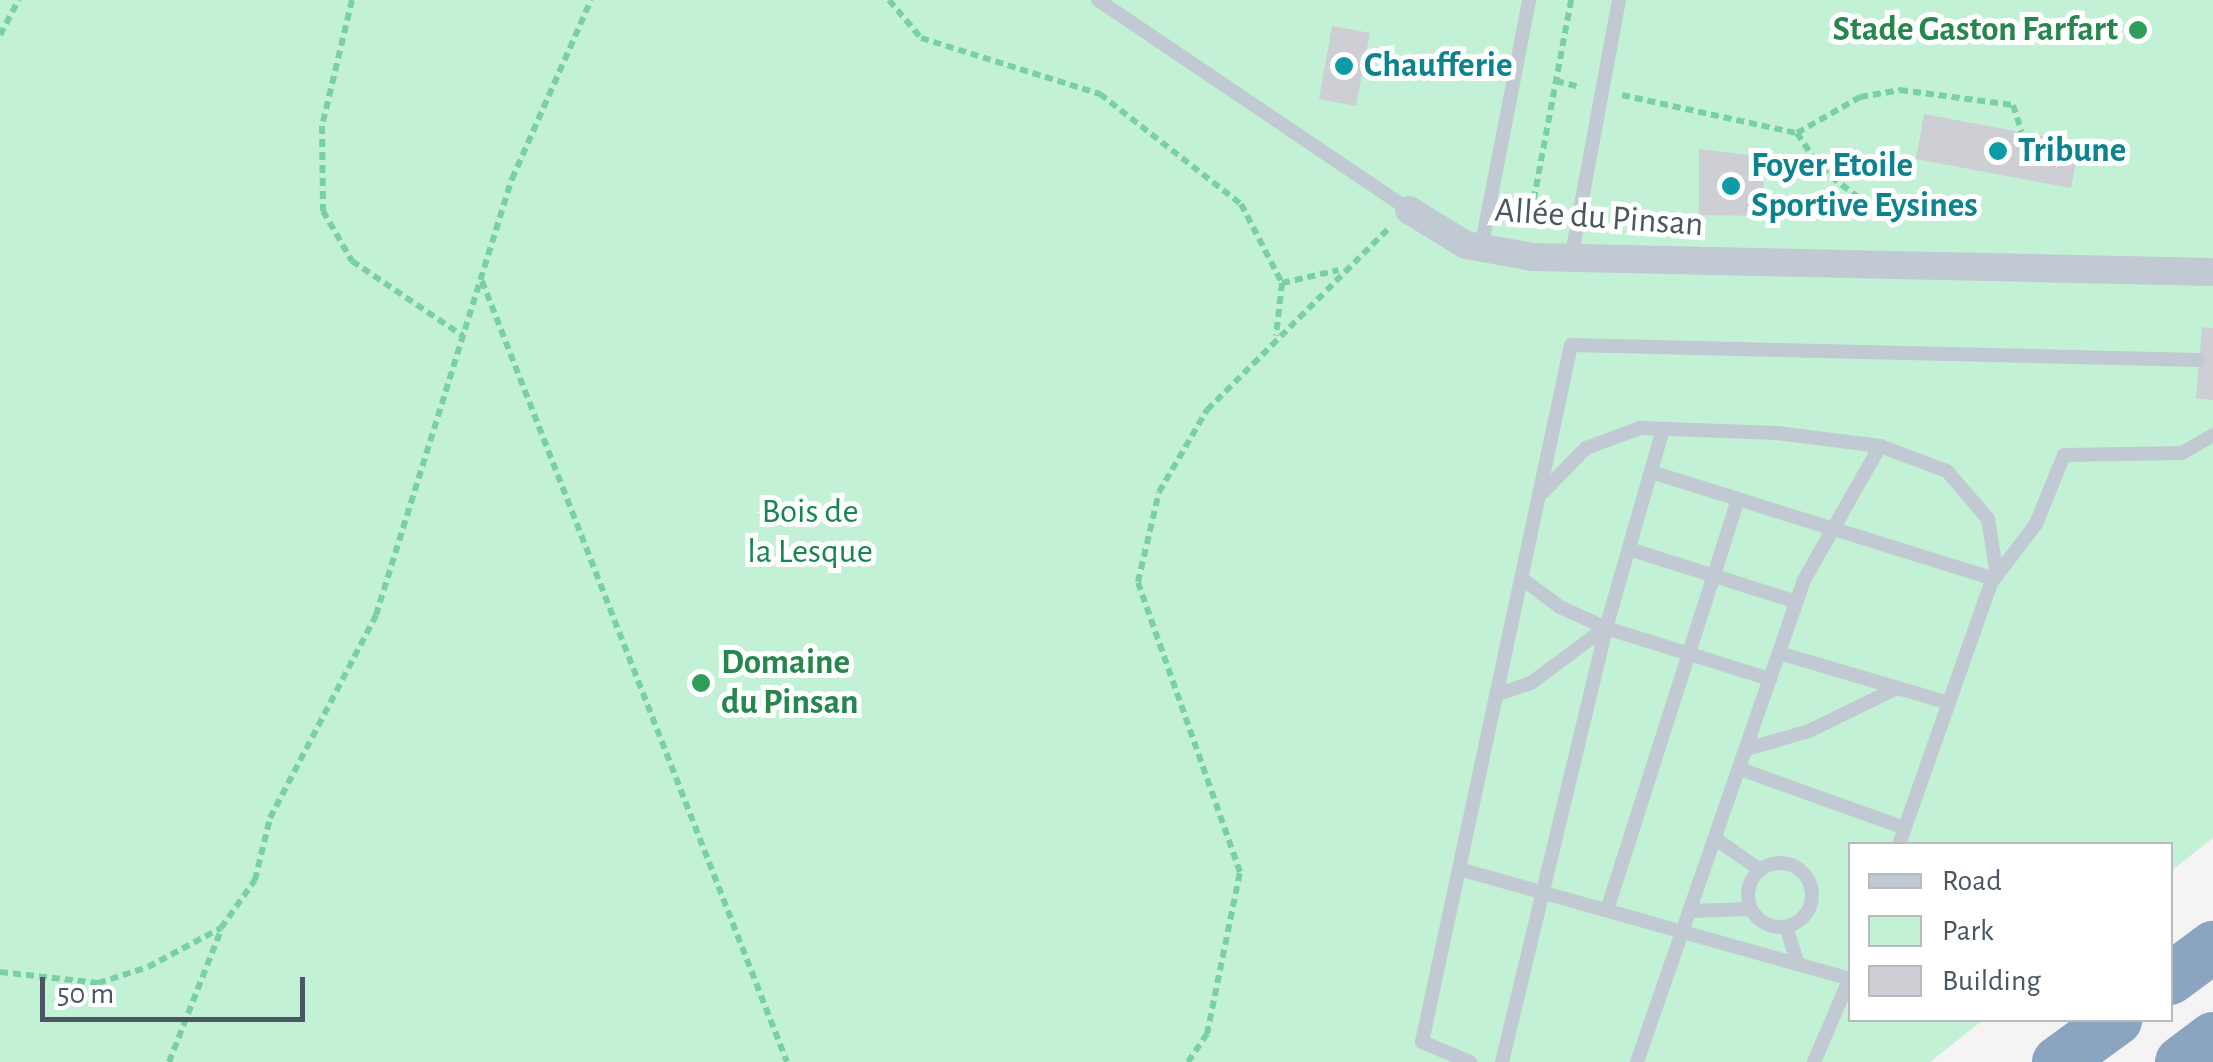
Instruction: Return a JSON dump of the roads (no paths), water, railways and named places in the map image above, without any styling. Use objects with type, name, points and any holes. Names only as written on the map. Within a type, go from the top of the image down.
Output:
[{"type":"highway","points":[[2173,977],[2213,948]]},
{"type":"highway","points":[[2058,1062],[2113,1022]]},
{"type":"highway","points":[[2180,1062],[2213,1038]]},
{"type":"street","name":"Allée du Pinsan","points":[[1409,210],[1481,248],[1523,256],[2213,272]]},
{"type":"lane","points":[[1098,0],[1409,210]]},
{"type":"lane","points":[[1481,248],[1528,0]]},
{"type":"lane","points":[[1571,259],[1619,0]]},
{"type":"lane","points":[[1470,1062],[1422,1042],[1572,346],[2200,360]]},
{"type":"lane","points":[[1539,496],[1586,448],[1640,428],[1880,446],[1947,471],[1988,518],[1997,543],[1994,579],[1900,842]]},
{"type":"lane","points":[[1502,1062],[1606,628],[1664,429]]},
{"type":"lane","points":[[1994,579],[2036,524],[2064,455],[2182,453],[2213,435]]},
{"type":"lane","points":[[1637,1062],[1796,602],[1880,446]]},
{"type":"lane","points":[[1651,472],[1994,579]]},
{"type":"lane","points":[[1606,910],[1738,499]]},
{"type":"lane","points":[[1628,549],[1796,602]]},
{"type":"lane","points":[[1522,578],[1560,607],[1606,628],[1770,680]]},
{"type":"lane","points":[[1496,696],[1531,683],[1606,628]]},
{"type":"lane","points":[[1780,652],[1949,703]]},
{"type":"lane","points":[[1747,749],[1808,732],[1897,688]]},
{"type":"lane","points":[[1740,768],[1905,828]]},
{"type":"lane","points":[[1716,839],[1760,870],[1791,864],[1812,888],[1810,908],[1786,927],[1765,924],[1750,909],[1749,888],[1760,870]]},
{"type":"lane","points":[[1459,868],[1848,977]]},
{"type":"lane","points":[[1690,910],[1750,909]]},
{"type":"lane","points":[[1786,927],[1798,964]]},
{"type":"lane","points":[[1814,1062],[1848,983]]},
{"type":"place","name":"Stade Gaston Farfart","points":[[2138,30]]},
{"type":"place","name":"Chaufferie","points":[[1344,66]]},
{"type":"place","name":"Tribune","points":[[1998,151]]},
{"type":"place","name":"Foyer Etoile Sportive Eysines","points":[[1731,186]]},
{"type":"place","name":"Domaine du Pinsan","points":[[701,683]]},
{"type":"park label","name":"Bois de la Lesque","points":[[810,532]]}]
